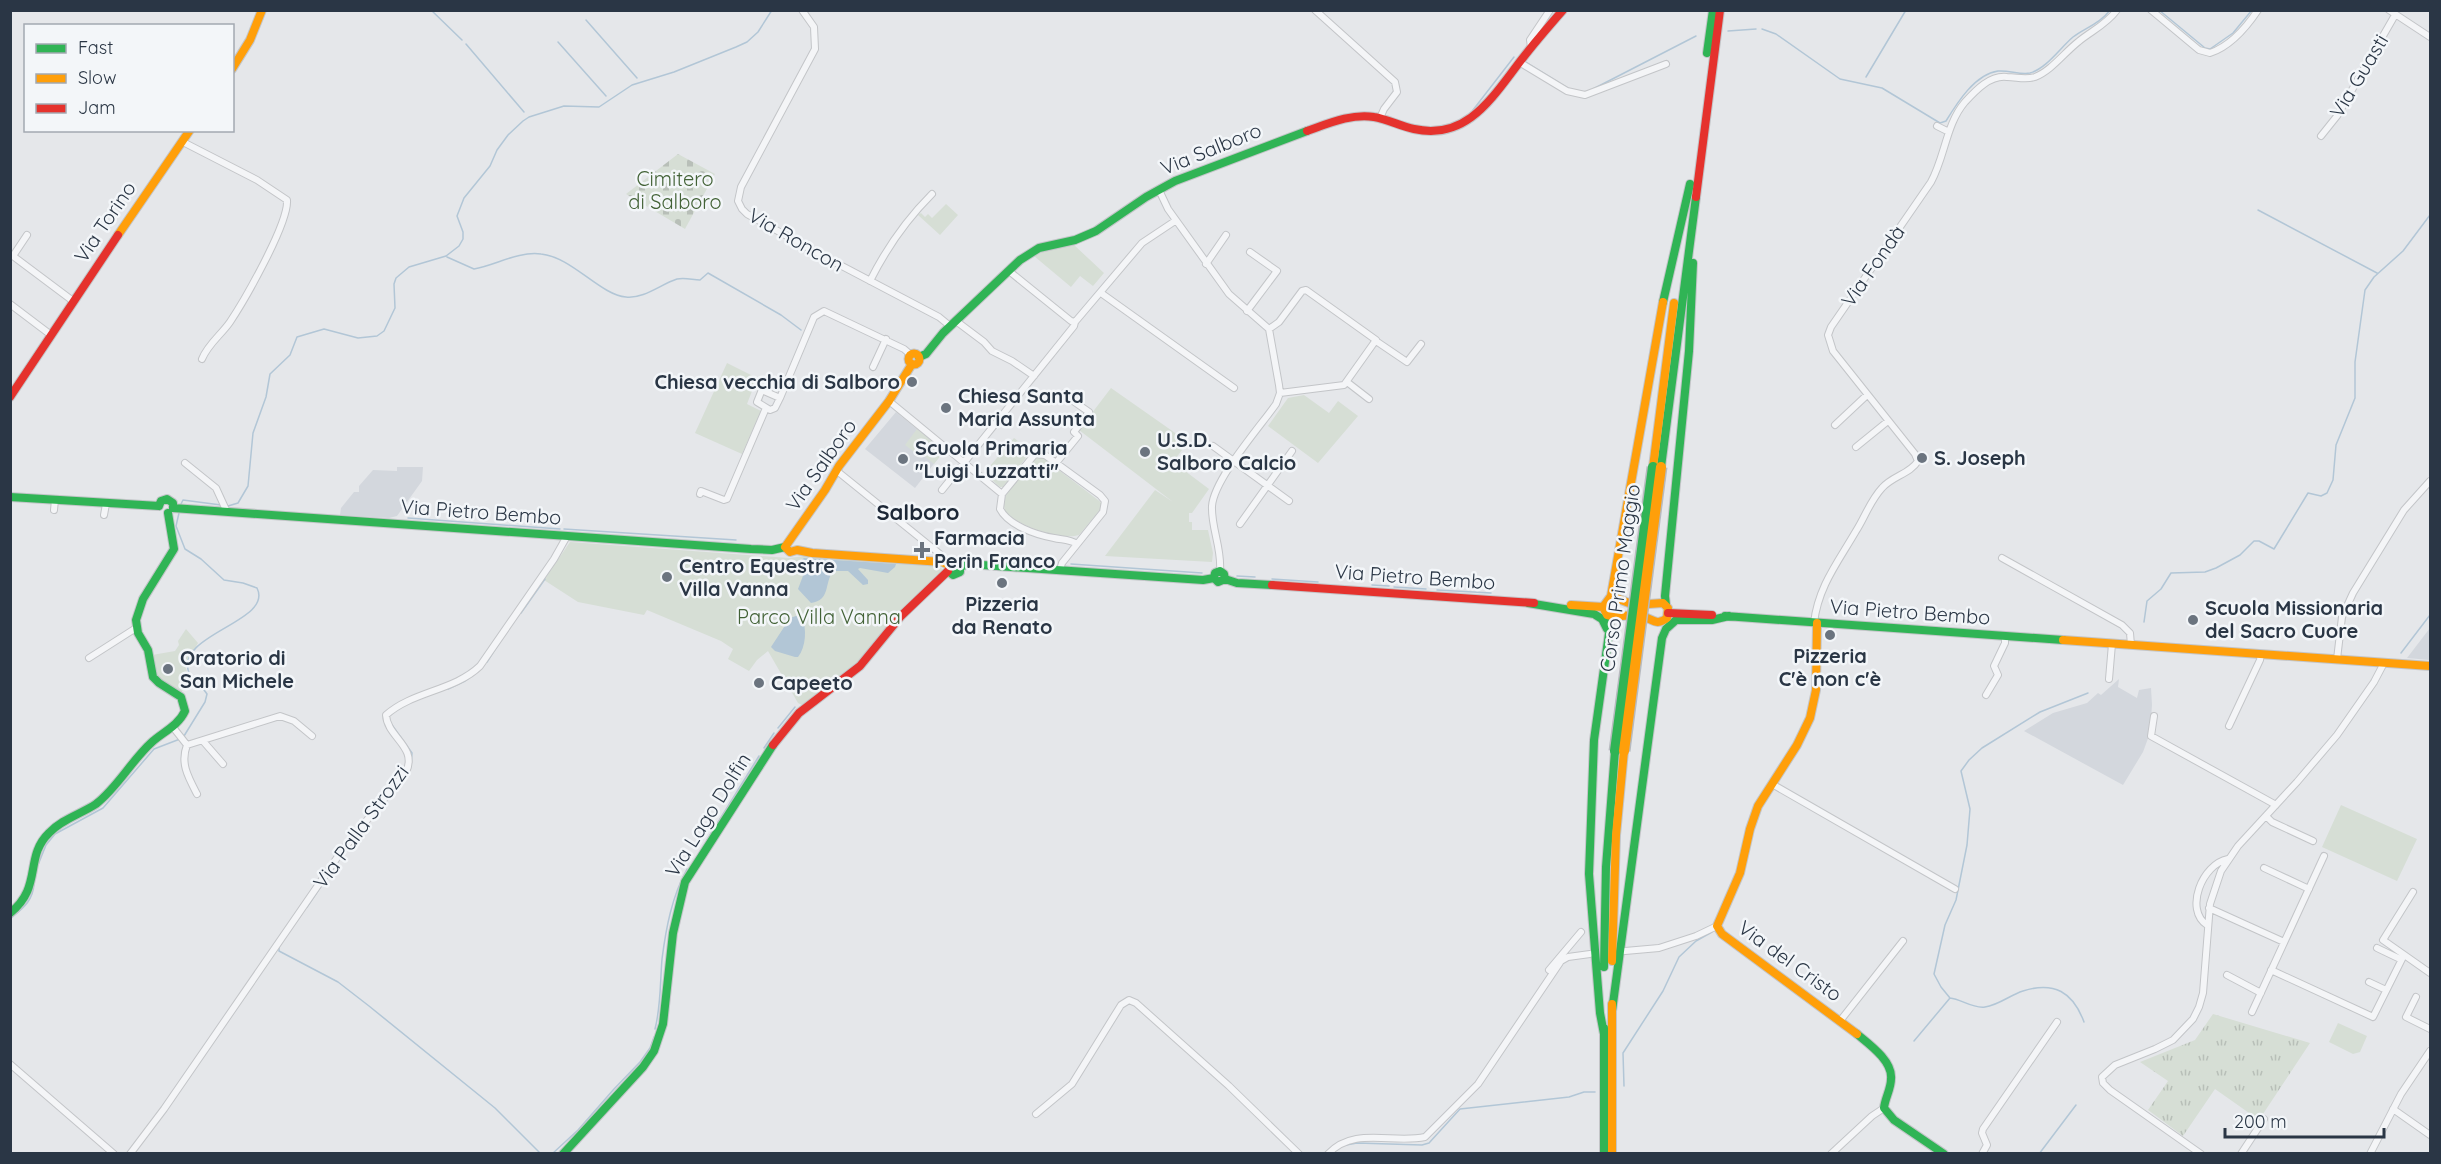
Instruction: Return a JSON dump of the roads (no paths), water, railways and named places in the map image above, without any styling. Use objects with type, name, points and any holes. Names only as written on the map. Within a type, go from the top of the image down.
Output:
[{"type":"main road","points":[[234,66],[250,40],[262,10]]},
{"type":"main road","name":"Via Salboro","points":[[793,545],[800,527],[837,471],[889,401],[914,359],[926,354],[953,323],[1020,260],[1039,248],[1075,240],[1096,231],[1159,189],[1337,120],[1364,116],[1380,118],[1422,131],[1440,131],[1455,127],[1480,113],[1563,10]]},
{"type":"main road","name":"Corso Primo Maggio","points":[[1604,1154],[1605,888],[1620,751],[1693,186],[1713,10]]},
{"type":"main road","name":"Corso Primo Maggio","points":[[1693,186],[1720,10]]},
{"type":"main road","name":"Via Torino","points":[[10,397],[189,132]]},
{"type":"main road","points":[[1604,1034],[1600,1013],[1589,874],[1592,767],[1610,626],[1605,611],[1606,600],[1611,596],[1665,291],[1693,186]]},
{"type":"main road","points":[[1612,1011],[1665,614],[1692,317],[1693,186]]},
{"type":"main road","name":"Via Pietro Bembo","points":[[10,497],[55,506],[105,509],[225,507],[398,528],[567,536],[772,550],[793,545],[812,553],[950,566],[968,564],[1203,580],[1220,576],[1237,583],[1528,603],[1605,611],[1616,618],[1628,614],[1643,616],[1655,623],[1665,614],[1729,616],[2430,666]]},
{"type":"main road","points":[[10,913],[26,897],[35,857],[48,834],[62,823],[97,803],[115,786],[141,752],[174,728],[182,717],[185,705],[182,698],[158,684],[153,677],[147,647],[136,628],[137,611],[141,601],[174,549],[167,509]]},
{"type":"main road","name":"Via Lago Dolfin","points":[[563,1154],[643,1067],[654,1051],[663,1024],[673,933],[685,882],[781,733],[799,713],[860,666],[901,616],[950,566]]},
{"type":"main road","name":"Via Pietro Bembo","points":[[1611,596],[1619,597],[1631,605],[1643,606],[1657,602],[1665,614]]},
{"type":"main road","points":[[1528,603],[1545,608],[1590,612],[1602,618],[1608,632]]},
{"type":"main road","points":[[1662,638],[1671,622],[1680,618],[1710,620],[1729,616]]},
{"type":"main road","name":"Via del Cristo","points":[[1815,623],[1815,703],[1801,736],[1755,815],[1740,873],[1717,926],[1722,934],[1840,1021],[1876,1052],[1890,1070],[1892,1080],[1884,1108]]},
{"type":"main road","name":"Corso Primo Maggio","points":[[1612,1154],[1614,877],[1620,751]]},
{"type":"main road","points":[[1884,1108],[1894,1120],[1944,1154]]},
{"type":"street","name":"Via Roncon","points":[[802,10],[814,27],[815,49],[741,187],[738,201],[747,214],[953,323],[984,342],[992,351],[1034,376]]},
{"type":"street","points":[[1315,10],[1395,82],[1397,92],[1380,118]]},
{"type":"street","name":"Via Salboro","points":[[1531,47],[1530,40],[1550,10]]},
{"type":"street","points":[[1937,126],[1949,132],[1963,104],[1988,81],[2003,76],[2033,77],[2042,73],[2080,39],[2107,22],[2117,10]]},
{"type":"street","points":[[2151,10],[2199,50],[2210,53],[2222,48],[2237,36],[2258,10]]},
{"type":"street","name":"Via Guasti","points":[[2389,10],[2430,37]]},
{"type":"street","name":"Via Guasti","points":[[2321,135],[2337,116],[2395,15]]},
{"type":"street","points":[[1519,62],[1567,91],[1585,95],[1666,64]]},
{"type":"street","name":"Via Fondà","points":[[1815,623],[1819,598],[1827,577],[1855,534],[1874,497],[1888,482],[1913,468],[1918,461],[1915,454],[1833,351],[1828,335],[1831,327],[1931,183],[1942,161],[1949,132]]},
{"type":"street","points":[[183,142],[257,180],[287,200],[286,210],[270,254],[230,322],[212,342],[202,359]]},
{"type":"street","points":[[1159,189],[1175,221],[1229,294],[1269,330],[1280,393],[1276,404],[1221,481],[1213,498],[1212,509],[1221,556],[1220,576]]},
{"type":"street","points":[[870,281],[879,262],[906,223],[932,194]]},
{"type":"street","points":[[942,490],[1075,322],[1142,243],[1175,221]]},
{"type":"street","points":[[27,235],[13,256],[73,301]]},
{"type":"street","points":[[1206,264],[1226,235]]},
{"type":"street","points":[[1247,311],[1277,271],[1250,252]]},
{"type":"street","points":[[1009,271],[1075,322]]},
{"type":"street","points":[[1269,330],[1276,325],[1302,291],[1306,291],[1407,362],[1421,344]]},
{"type":"street","points":[[1101,293],[1234,388]]},
{"type":"street","points":[[10,304],[51,335]]},
{"type":"street","points":[[780,398],[764,391],[761,392],[757,402],[772,410],[780,398],[814,317],[824,311],[904,348],[914,359]]},
{"type":"street","points":[[873,367],[886,339]]},
{"type":"street","points":[[1280,393],[1331,387],[1347,382],[1376,341]]},
{"type":"street","points":[[1347,382],[1369,399]]},
{"type":"street","points":[[1056,463],[1078,436],[1074,432],[1089,412],[1063,394]]},
{"type":"street","points":[[1835,425],[1867,395]]},
{"type":"street","points":[[889,401],[1002,494]]},
{"type":"street","points":[[700,494],[701,491],[724,500],[727,498],[766,408]]},
{"type":"street","points":[[1856,447],[1888,421]]},
{"type":"street","points":[[1213,446],[1289,501]]},
{"type":"street","points":[[1240,524],[1292,450]]},
{"type":"street","points":[[1059,570],[1102,512],[1105,501],[1056,463],[1041,453],[1035,454],[1002,494],[1000,509],[1007,519],[1043,535],[1077,544]]},
{"type":"street","points":[[185,463],[216,488],[225,507]]},
{"type":"street","points":[[837,471],[940,554],[950,566]]},
{"type":"street","points":[[2337,659],[2342,617],[2353,593],[2404,510],[2430,480]]},
{"type":"street","name":"Via Palla Strozzi","points":[[130,1154],[164,1109],[341,852],[406,772],[410,762],[409,754],[387,722],[386,715],[421,694],[454,683],[475,671],[491,652],[561,550],[567,536]]},
{"type":"street","points":[[2002,558],[2122,625],[2130,633],[2131,645]]},
{"type":"street","points":[[89,658],[136,628]]},
{"type":"street","name":"Via Pietro Bembo","points":[[1986,695],[1998,675],[1994,666],[2005,643],[2005,637]]},
{"type":"street","points":[[2109,679],[2112,644]]},
{"type":"street","points":[[2229,726],[2261,654]]},
{"type":"street","points":[[2201,1154],[2110,1090],[2103,1083],[2102,1077],[2115,1065],[2173,1040],[2193,1019],[2203,993],[2207,925],[2216,881],[2228,859],[2337,735],[2374,682],[2384,663]]},
{"type":"street","points":[[2154,716],[2151,736],[2276,805]]},
{"type":"street","points":[[185,743],[203,741],[280,717],[294,721],[312,736]]},
{"type":"street","points":[[174,728],[185,743],[183,761],[196,794]]},
{"type":"street","points":[[203,741],[223,764]]},
{"type":"street","points":[[1772,784],[1955,889]]},
{"type":"street","points":[[2266,816],[2272,822],[2313,841]]},
{"type":"street","points":[[2252,1011],[2324,856]]},
{"type":"street","points":[[2207,925],[2203,923],[2199,915],[2197,895],[2199,885],[2213,867],[2228,859]]},
{"type":"street","points":[[2264,868],[2309,889]]},
{"type":"street","points":[[2402,957],[2383,940],[2413,892]]},
{"type":"street","points":[[2209,908],[2284,942]]},
{"type":"street","points":[[1625,951],[1659,948],[1696,936],[1717,926]]},
{"type":"street","points":[[1528,1010],[1532,997],[1554,963],[1581,932]]},
{"type":"street","points":[[1840,1021],[1903,941]]},
{"type":"street","points":[[2378,948],[2402,957],[2430,973]]},
{"type":"street","points":[[1328,1154],[1341,1142],[1353,1139],[1368,1137],[1414,1140],[1425,1137],[1478,1084],[1561,961],[1568,957],[1590,954]]},
{"type":"street","points":[[2271,970],[2373,1017],[2402,957]]},
{"type":"street","points":[[2227,975],[2260,993]]},
{"type":"street","points":[[2369,982],[2386,990]]},
{"type":"street","points":[[2416,997],[2406,1017],[2430,1029]]},
{"type":"street","points":[[1036,1114],[1071,1084],[1121,1005],[1129,1000],[1136,1003],[1186,1047],[1299,1154]]},
{"type":"street","points":[[1982,1154],[1988,1145],[1982,1133],[1983,1129],[2056,1022]]},
{"type":"street","points":[[2370,1154],[2393,1108],[2430,1051]]},
{"type":"street","points":[[10,1064],[114,1154]]},
{"type":"street","points":[[1832,1154],[1872,1116],[1884,1108]]},
{"type":"street","points":[[2393,1108],[2430,1135]]},
{"type":"street","points":[[2241,1154],[2264,1119]]},
{"type":"water","points":[[804,558],[896,564],[888,573],[858,569],[868,580],[868,584],[863,585],[848,571],[833,571],[822,598],[811,603],[798,589],[806,568],[800,561]]},
{"type":"water","points":[[802,617],[805,632],[803,648],[798,657],[775,651],[771,647],[790,618]]},
{"type":"waterway","points":[[431,10],[462,40]]},
{"type":"waterway","points":[[228,506],[238,503],[248,486],[253,433],[266,397],[270,374],[290,355],[297,337],[324,329],[358,338],[377,336],[384,331],[395,308],[396,278],[409,267],[446,256],[459,246],[463,239],[463,232],[457,216],[464,198],[490,166],[497,150],[508,135],[523,121],[564,106],[599,107],[632,85],[674,72],[736,47],[747,42],[758,32],[772,10]]},
{"type":"waterway","points":[[1866,77],[1906,10]]},
{"type":"waterway","points":[[1762,29],[1776,34],[1840,79],[1882,88],[1940,123],[1946,121],[1974,83],[1998,71],[2030,73],[2036,70],[2048,62],[2073,37],[2098,22],[2110,10]]},
{"type":"waterway","points":[[2159,10],[2205,48],[2210,49],[2233,33],[2252,10]]},
{"type":"waterway","points":[[586,20],[637,78]]},
{"type":"waterway","points":[[1728,31],[1756,29]]},
{"type":"waterway","points":[[1593,89],[1696,36]]},
{"type":"waterway","points":[[558,42],[606,96]]},
{"type":"waterway","points":[[466,44],[524,112]]},
{"type":"waterway","points":[[1473,110],[1514,57]]},
{"type":"waterway","points":[[1527,63],[1569,89]]},
{"type":"waterway","points":[[2258,210],[2377,273]]},
{"type":"waterway","points":[[2144,622],[2147,601],[2161,589],[2171,573],[2205,572],[2216,568],[2240,555],[2254,541],[2259,541],[2274,549],[2308,493],[2321,496],[2327,493],[2333,480],[2336,445],[2355,398],[2355,362],[2365,290],[2374,277],[2403,251],[2430,215]]},
{"type":"waterway","points":[[447,257],[474,269],[515,256],[541,254],[564,262],[606,290],[626,297],[646,294],[677,279],[700,280],[708,273],[781,315],[801,330]]},
{"type":"waterway","points":[[181,504],[183,500],[221,505]]},
{"type":"waterway","points":[[179,513],[176,526],[185,549],[201,559],[224,580],[257,588],[258,600],[251,610],[239,620],[208,638],[196,648],[188,660],[189,673],[207,694],[205,702],[184,736]]},
{"type":"waterway","points":[[408,518],[560,529]]},
{"type":"waterway","points":[[564,529],[736,540]]},
{"type":"waterway","points":[[1071,564],[1202,573]]},
{"type":"waterway","points":[[1237,576],[1255,577]]},
{"type":"waterway","points":[[521,613],[545,579]]},
{"type":"waterway","points":[[1272,579],[1318,582]]},
{"type":"waterway","points":[[1372,585],[1389,586]]},
{"type":"waterway","points":[[1394,587],[1426,589]]},
{"type":"waterway","points":[[1437,590],[1491,593]]},
{"type":"waterway","points":[[2401,653],[2430,615]]},
{"type":"waterway","points":[[487,662],[497,646]]},
{"type":"waterway","points":[[448,689],[465,681],[479,670]]},
{"type":"waterway","points":[[1914,1041],[1950,998],[1934,974],[1945,925],[1956,900],[1967,845],[1970,809],[1961,771],[1982,748],[2040,712],[2088,693]]},
{"type":"waterway","points":[[778,728],[795,707]]},
{"type":"waterway","points":[[392,725],[412,753],[411,765]]},
{"type":"waterway","points":[[764,748],[774,733]]},
{"type":"waterway","points":[[38,865],[46,845],[55,834],[103,808],[154,749],[180,739]]},
{"type":"waterway","points":[[707,840],[759,756]]},
{"type":"waterway","points":[[307,907],[338,861]]},
{"type":"waterway","points":[[655,1029],[668,924],[677,890],[687,869]]},
{"type":"waterway","points":[[10,919],[29,900],[34,884]]},
{"type":"waterway","points":[[1624,1086],[1623,1053],[1663,991],[1679,957],[1696,941],[1712,932]]},
{"type":"waterway","points":[[279,948],[279,951],[338,982],[369,1006],[495,1108],[541,1154]]},
{"type":"waterway","points":[[1950,998],[1976,1007],[1985,1007],[2023,991],[2044,987],[2061,991],[2068,996],[2084,1022]]},
{"type":"waterway","points":[[552,1154],[578,1130],[640,1062],[650,1048],[654,1037]]},
{"type":"waterway","points":[[1346,1145],[1357,1143],[1422,1145],[1429,1143],[1460,1109],[1595,1092]]},
{"type":"waterway","points":[[2039,1154],[2076,1105]]},
{"type":"place","name":"Chiesa vecchia di Salboro","points":[[912,382]]},
{"type":"place","name":"Chiesa Santa Maria Assunta","points":[[946,408]]},
{"type":"place","name":"U.S.D. Salboro Calcio","points":[[1145,452]]},
{"type":"place","name":"S. Joseph","points":[[1922,458]]},
{"type":"place","name":"Scuola Primaria \"Luigi Luzzatti\"","points":[[903,459]]},
{"type":"place","name":"Farmacia Perin Franco","points":[[922,550]]},
{"type":"place","name":"Centro Equestre Villa Vanna","points":[[667,577]]},
{"type":"place","name":"Pizzeria da Renato","points":[[1002,583]]},
{"type":"place","name":"Scuola Missionaria del Sacro Cuore","points":[[2193,620]]},
{"type":"place","name":"Pizzeria C'è non c'è","points":[[1830,635]]},
{"type":"place","name":"Oratorio di San Michele","points":[[168,669]]},
{"type":"place","name":"Capeeto","points":[[759,683]]},
{"type":"district","name":"Salboro","points":[[918,512]]},
{"type":"park label","name":"Cimitero di Salboro","points":[[675,190]]},
{"type":"park label","name":"Parco Villa Vanna","points":[[819,617]]}]
